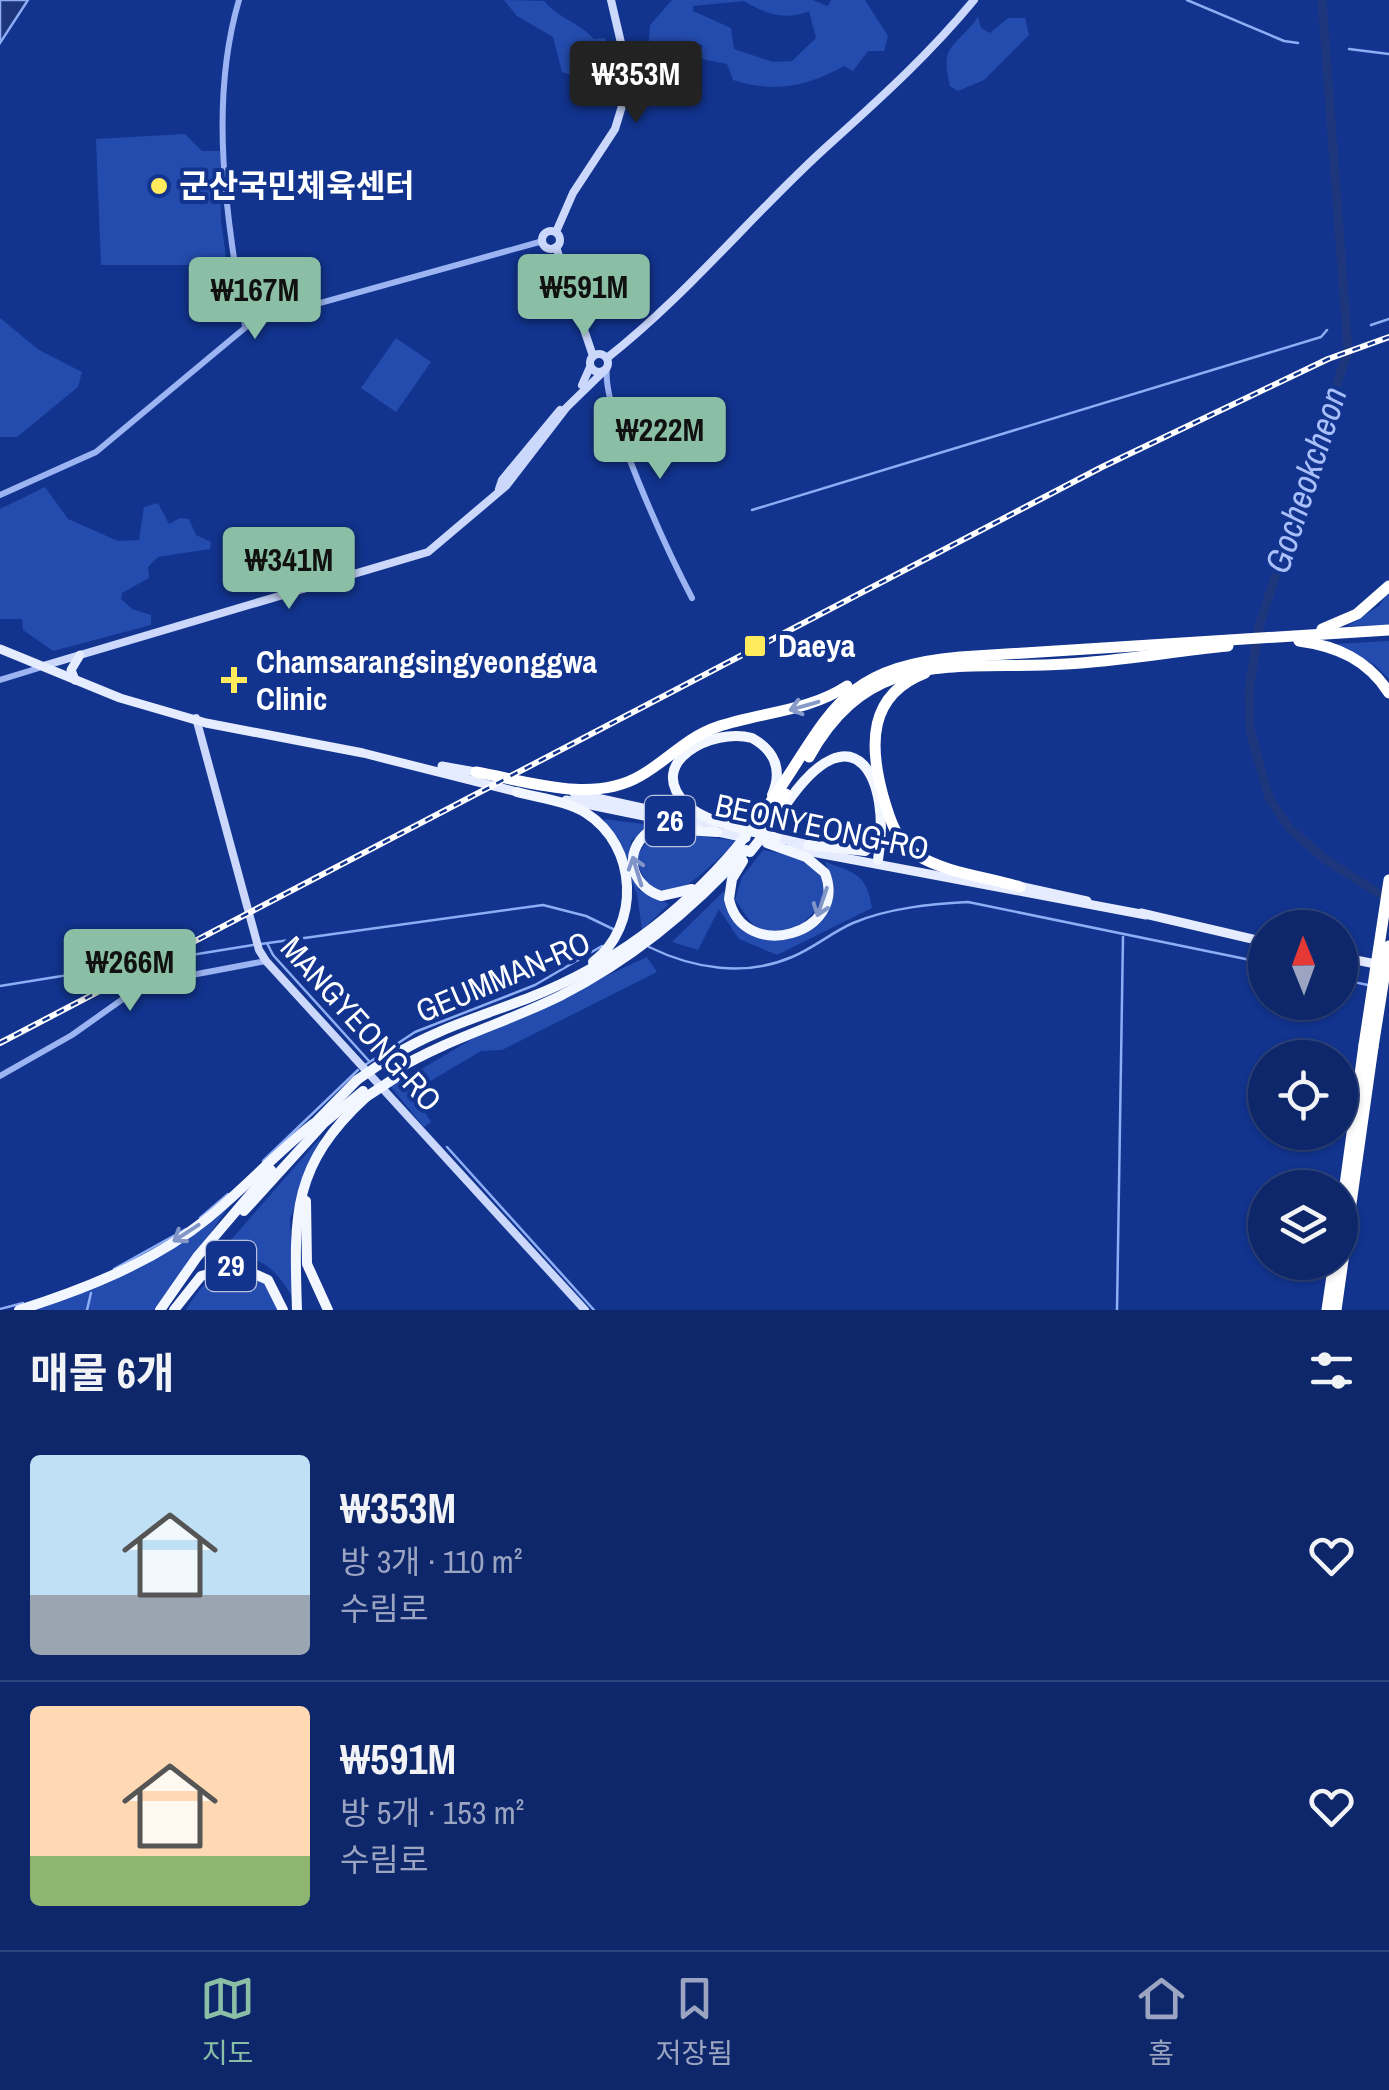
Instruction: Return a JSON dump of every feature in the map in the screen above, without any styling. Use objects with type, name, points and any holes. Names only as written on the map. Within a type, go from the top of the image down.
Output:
[{"type":"highway","points":[[1300,638],[1357,614],[1389,586]]},
{"type":"highway","points":[[476,772],[577,789],[608,788],[644,774],[710,729],[816,703],[899,661],[1104,662],[1238,641],[1389,633]]},
{"type":"highway","points":[[1300,638],[1350,656],[1374,674],[1389,693]]},
{"type":"highway","points":[[717,832],[667,826],[646,832],[632,855],[637,880],[661,896],[686,893],[744,850],[850,701],[881,682],[961,661]]},
{"type":"highway","points":[[769,818],[823,720],[852,690],[899,665],[961,661]]},
{"type":"highway","points":[[961,661],[908,681],[885,703],[873,731],[880,782],[892,825],[918,856],[1020,886]]},
{"type":"highway","points":[[744,850],[728,890],[736,918],[769,937],[800,932],[822,912],[828,879],[818,864],[686,804],[676,778],[683,756],[698,742],[720,734],[741,735],[761,743],[775,758],[778,775],[769,818]]},
{"type":"highway","points":[[787,802],[816,744]]},
{"type":"highway","points":[[769,818],[812,769],[837,756],[857,760],[876,787],[882,822],[878,862]]},
{"type":"highway","points":[[808,845],[859,851],[873,847],[880,831],[876,787]]},
{"type":"highway","points":[[517,792],[577,808],[598,823],[622,867],[628,908],[613,959]]},
{"type":"highway","name":"GEUMMAN-RO","points":[[393,1075],[468,1031],[557,997],[671,922],[744,850]]},
{"type":"highway","points":[[1336,1310],[1389,880]]},
{"type":"highway","points":[[1349,1170],[1389,946]]},
{"type":"highway","name":"GEUMMAN-RO","points":[[362,1090],[389,1058],[456,1022],[546,990],[613,959]]},
{"type":"highway","points":[[20,1310],[99,1281],[176,1240],[205,1220],[313,1124],[362,1090],[393,1075]]},
{"type":"highway","points":[[167,1310],[209,1251],[324,1124],[362,1090],[393,1075]]},
{"type":"highway","points":[[328,1310],[308,1264],[304,1210],[316,1165],[362,1090]]},
{"type":"highway","points":[[297,1310],[294,1246],[299,1201],[319,1153],[350,1112]]},
{"type":"highway","points":[[167,1310],[227,1221],[313,1124]]},
{"type":"highway","name":"29","points":[[167,1310],[201,1276],[237,1266],[268,1280],[283,1310]]},
{"type":"highway","points":[[1328,1310],[1332,1280]]},
{"type":"main road","points":[[556,232],[573,193],[615,129],[623,106],[629,77],[611,0]]},
{"type":"main road","points":[[39,668],[428,552],[458,530],[499,490],[604,368],[726,252],[821,152],[873,109],[974,0]]},
{"type":"main road","points":[[556,232],[546,232],[543,241],[546,247],[556,247]]},
{"type":"main road","points":[[556,232],[560,239],[556,247],[593,356],[604,368]]},
{"type":"main road","points":[[499,490],[502,480],[586,381],[593,356]]},
{"type":"main road","points":[[590,366],[596,372],[604,368]]},
{"type":"main road","name":"BEONYEONG-RO","points":[[0,650],[77,682],[196,718],[364,753],[517,792],[1020,886],[1248,938]]},
{"type":"main road","points":[[77,682],[71,670],[80,655]]},
{"type":"main road","name":"BEONYEONG-RO","points":[[196,718],[476,772],[771,840],[1146,915]]},
{"type":"main road","name":"MANGYEONG-RO","points":[[196,718],[259,950],[266,962],[584,1310]]},
{"type":"main road","points":[[1358,961],[1389,967]]},
{"type":"street","points":[[239,0],[227,41],[224,93],[228,224],[245,326]]},
{"type":"street","points":[[0,495],[96,452],[245,326],[543,241]]},
{"type":"street","points":[[604,368],[657,533],[690,598]]},
{"type":"street","points":[[0,680],[39,668]]},
{"type":"street","points":[[0,1076],[72,1035],[144,984],[266,962]]},
{"type":"shaded area","points":[[0,0],[28,0],[0,43]]},
{"type":"shaded area","points":[[504,0],[544,1],[594,39],[605,38],[611,55],[589,60],[586,71],[576,77],[562,72],[553,37],[517,16]]},
{"type":"shaded area","points":[[672,0],[813,0],[828,6],[831,0],[865,0],[888,36],[884,51],[868,51],[853,71],[844,66],[817,79],[777,87],[733,80],[727,64],[697,58],[703,46],[697,43],[689,53],[658,65],[653,80],[647,72],[650,25]],"holes":[[[744,1],[784,16],[809,11],[816,38],[792,61],[773,62],[734,49],[731,28],[693,11],[693,6]]]},
{"type":"shaded area","points":[[978,17],[981,28],[990,33],[1008,18],[1025,18],[1029,35],[984,80],[958,91],[950,86],[948,53]]},
{"type":"shaded area","name":"군산국민체육센터","points":[[185,134],[202,151],[220,151],[221,220],[227,265],[101,265],[96,139]]},
{"type":"shaded area","points":[[0,318],[39,350],[82,372],[78,387],[17,437],[0,437]]},
{"type":"shaded area","points":[[396,338],[431,362],[396,412],[361,388]]},
{"type":"shaded area","points":[[45,487],[68,519],[118,541],[139,540],[144,507],[158,503],[169,524],[180,518],[189,519],[196,535],[211,542],[210,549],[158,557],[148,567],[149,578],[122,593],[121,599],[132,609],[151,615],[151,625],[53,651],[23,630],[22,619],[0,619],[0,509]]},
{"type":"shaded area","points":[[1389,591],[1389,625],[1347,626],[1379,606]]},
{"type":"shaded area","points":[[1389,641],[1389,679],[1374,664],[1334,644]]},
{"type":"shaded area","points":[[604,819],[651,825],[631,841],[629,867],[639,890],[669,904],[642,930],[637,894]]},
{"type":"shaded area","points":[[664,831],[737,841],[696,878],[668,892],[655,890],[645,879],[636,857],[648,840]]},
{"type":"shaded area","points":[[763,850],[804,860],[821,873],[821,901],[812,914],[785,932],[769,932],[754,925],[735,900],[742,877]]},
{"type":"shaded area","points":[[825,862],[858,876],[867,888],[872,908],[777,955],[739,939],[719,909],[698,950],[672,942],[724,891],[734,917],[751,932],[772,939],[794,937],[813,927],[827,911],[832,889]]},
{"type":"shaded area","points":[[647,957],[657,972],[502,1050],[481,1051],[412,1092],[431,1122],[424,1127],[391,1087],[479,1035]]},
{"type":"shaded area","points":[[321,1137],[290,1219],[294,1299],[276,1275],[259,1262],[238,1259],[209,1265]]},
{"type":"shaded area","points":[[229,1206],[158,1310],[27,1310],[133,1267]]},
{"type":"shaded area","points":[[238,1271],[264,1284],[279,1310],[186,1310],[207,1282]]},
{"type":"waterway","points":[[1187,0],[1284,41],[1298,43]]},
{"type":"waterway","name":"Gocheokcheon","points":[[1322,0],[1348,350],[1259,627],[1249,690],[1250,730],[1269,798],[1290,829],[1326,860],[1389,900]]},
{"type":"waterway","points":[[1349,49],[1389,54]]},
{"type":"waterway","points":[[1371,325],[1389,319]]},
{"type":"waterway","points":[[752,510],[1321,337],[1327,330]]},
{"type":"waterway","points":[[649,947],[702,965],[756,967],[792,957],[866,918],[910,908],[968,902],[1248,960]]},
{"type":"waterway","points":[[261,944],[543,905],[586,916],[615,930]]},
{"type":"waterway","points":[[1117,1310],[1123,937]]},
{"type":"waterway","points":[[267,943],[273,955],[369,1061]]},
{"type":"waterway","points":[[0,986],[253,945]]},
{"type":"waterway","points":[[365,1065],[415,1032],[535,985],[602,946]]},
{"type":"waterway","points":[[1358,983],[1368,985]]},
{"type":"waterway","points":[[263,1161],[358,1070]]},
{"type":"waterway","points":[[447,1147],[594,1310]]},
{"type":"waterway","points":[[200,1218],[228,1194]]},
{"type":"waterway","points":[[114,1269],[186,1229]]},
{"type":"waterway","points":[[87,1310],[91,1293]]},
{"type":"waterway","points":[[0,1309],[23,1303]]},
{"type":"railway","points":[[0,1043],[1102,467],[1328,359],[1389,337]]},
{"type":"place","name":"군산국민체육센터","points":[[159,186]]},
{"type":"place","name":"Daeya","points":[[755,646]]},
{"type":"place","name":"Chamsarangsingyeonggwa Clinic","points":[[234,680]]}]
